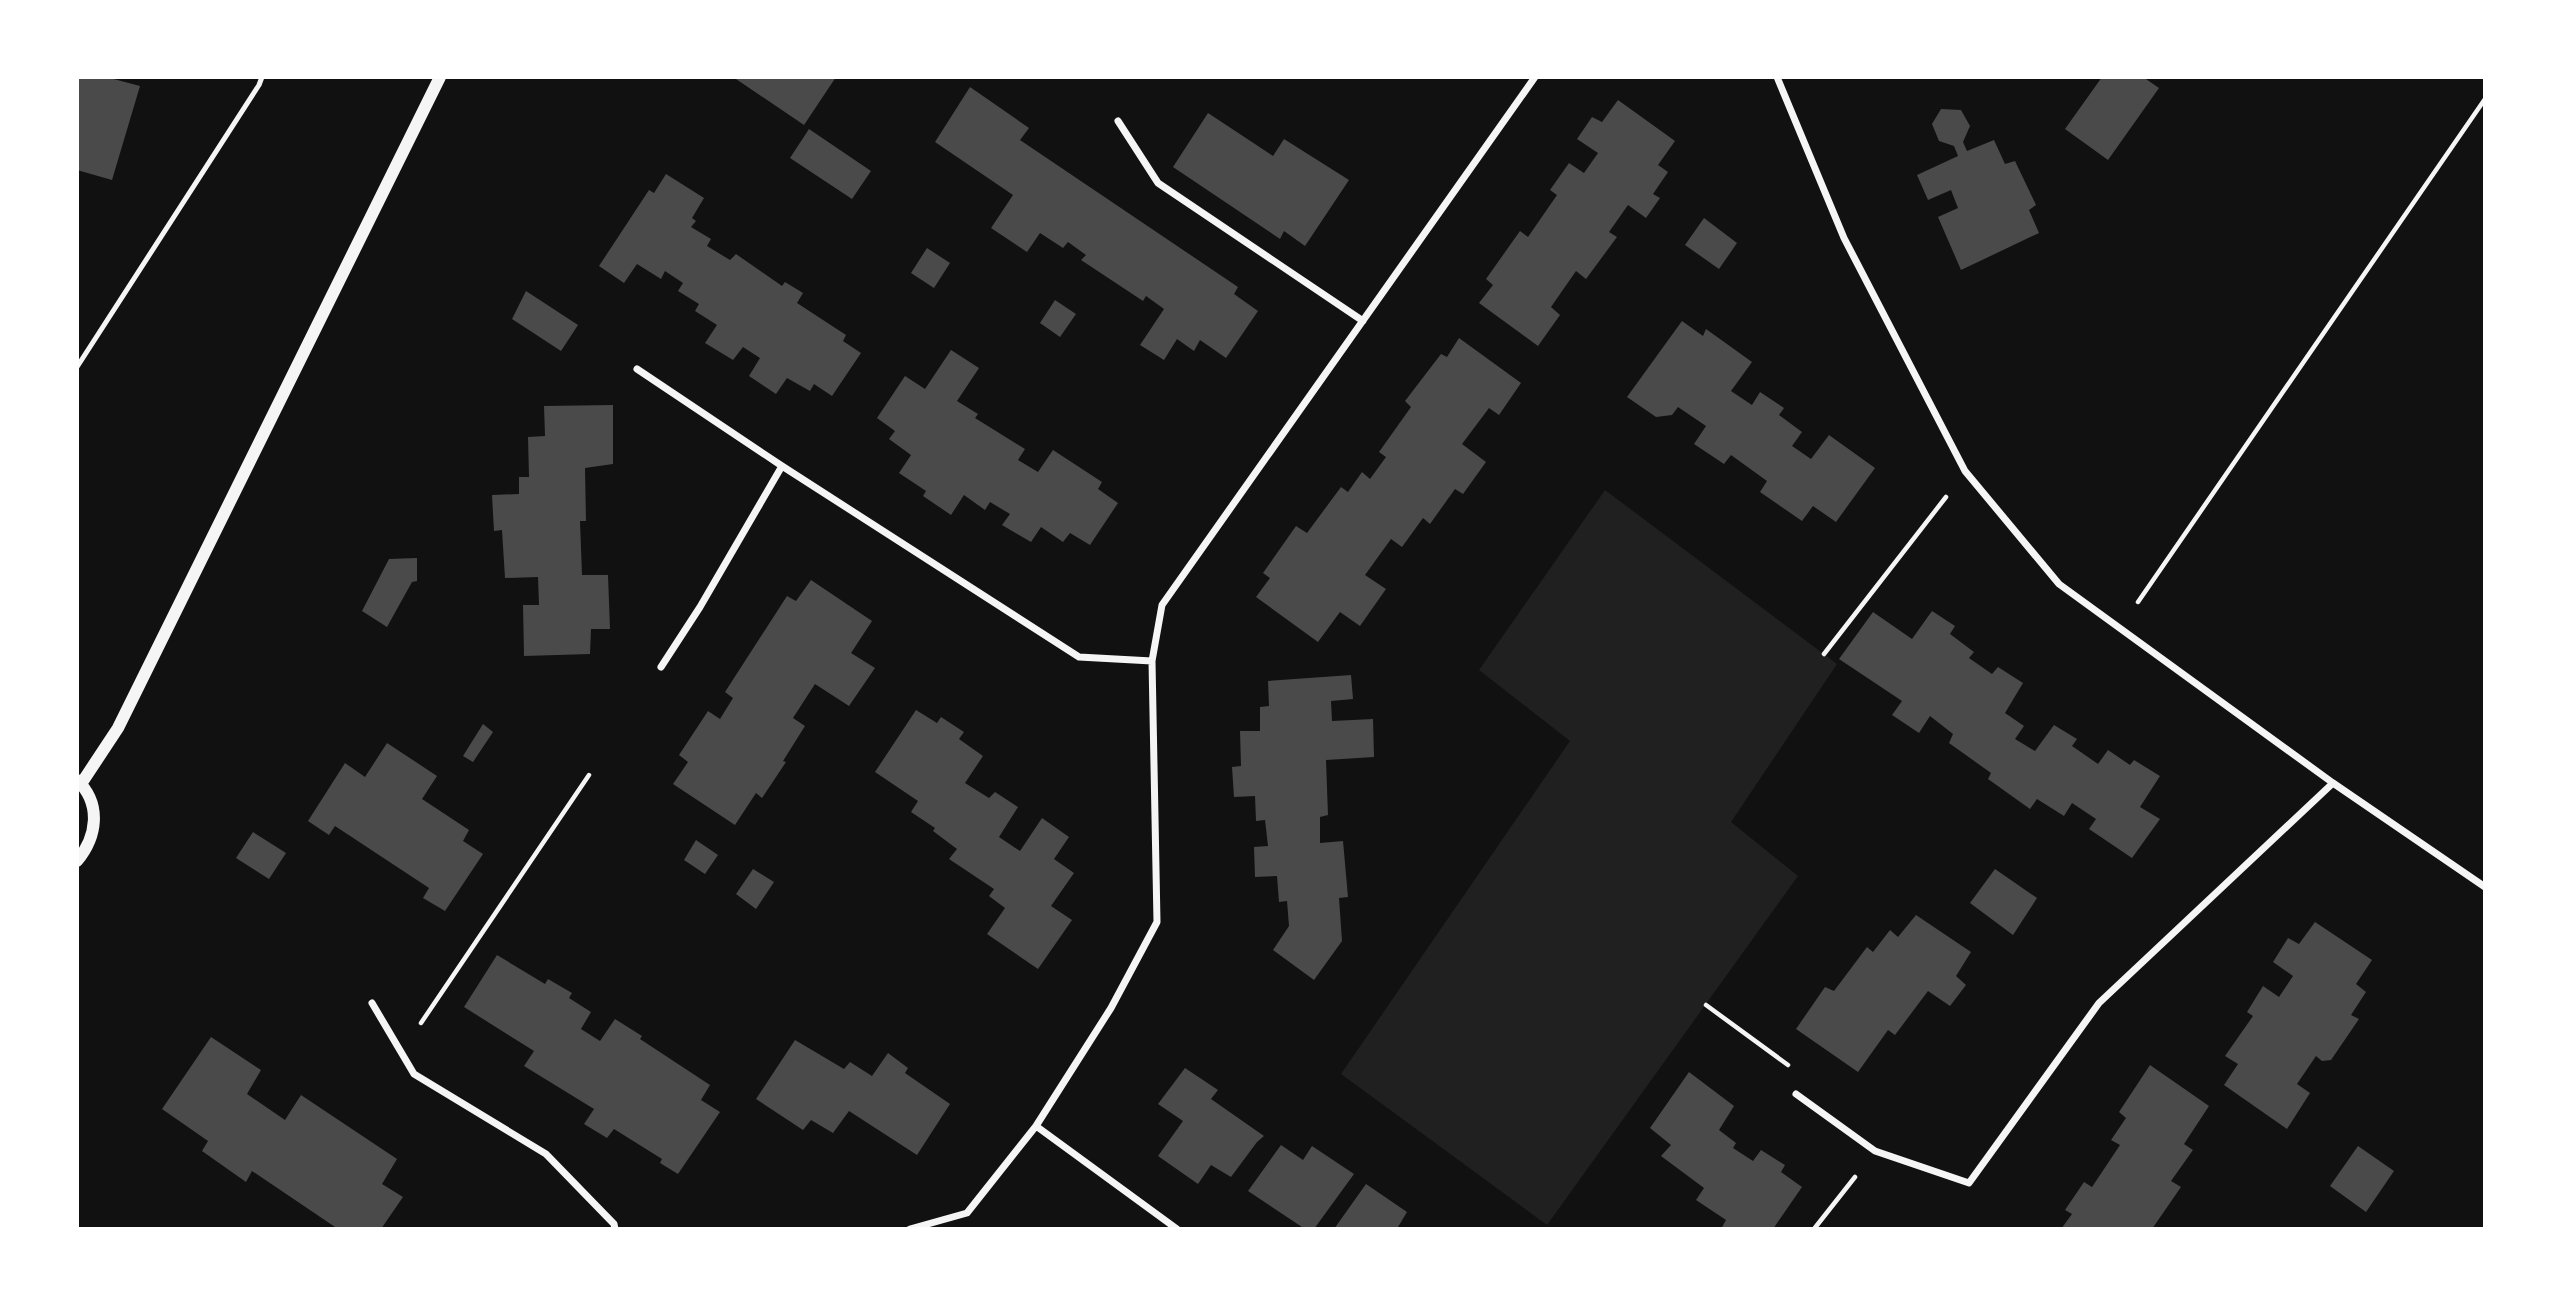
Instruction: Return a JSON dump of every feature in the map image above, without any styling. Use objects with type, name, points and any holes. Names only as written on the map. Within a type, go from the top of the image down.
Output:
[{"type":"street","points":[[77,861],[88,849],[95,815],[91,798],[79,782],[118,728],[440,77]]},
{"type":"street","points":[[910,1229],[967,1213],[1036,1126],[1111,1008],[1157,922],[1152,661],[1162,605],[1535,77]]},
{"type":"street","points":[[1777,77],[1844,238],[1965,471],[2059,584],[2333,783],[2485,887]]},
{"type":"street","points":[[1118,121],[1158,183],[1363,321]]},
{"type":"street","points":[[636,369],[1080,657],[1152,661]]},
{"type":"street","points":[[661,667],[700,607],[782,466]]},
{"type":"street","points":[[1796,1094],[1875,1151],[1969,1184],[2099,1003],[2333,783]]},
{"type":"street","points":[[372,1003],[414,1074],[546,1154],[614,1224],[615,1229]]},
{"type":"street","points":[[1036,1126],[1177,1229]]},
{"type":"lane","points":[[77,367],[262,77]]},
{"type":"path","points":[[2120,628],[2485,99]]},
{"type":"path","points":[[1824,654],[1965,471]]},
{"type":"path","points":[[402,1053],[589,775]]},
{"type":"path","points":[[1706,1005],[1795,1070],[1796,1094]]},
{"type":"path","points":[[1815,1229],[1875,1151]]},
{"type":"shaded area","points":[[1605,490],[1837,664],[1731,822],[1798,876],[1547,1225],[1341,1074],[1570,741],[1479,670]]},
{"type":"building","points":[[77,77],[106,77],[140,86],[112,180],[77,170]]},
{"type":"building","points":[[733,77],[836,77],[804,125]]},
{"type":"building","points":[[2102,77],[2143,77],[2159,88],[2108,160],[2065,129]]},
{"type":"building","points":[[970,87],[1029,128],[1020,140],[1238,287],[1234,294],[1258,311],[1226,358],[1200,340],[1194,351],[1177,339],[1164,360],[1140,345],[1164,309],[1146,296],[1143,301],[1081,260],[1086,255],[1068,242],[1063,248],[1040,233],[1027,252],[991,228],[1013,195],[935,142]]},
{"type":"building","points":[[1618,100],[1675,141],[1658,165],[1668,172],[1653,194],[1660,198],[1646,218],[1628,205],[1609,232],[1617,237],[1586,279],[1576,271],[1551,307],[1560,315],[1538,346],[1479,303],[1493,285],[1486,279],[1520,231],[1528,237],[1557,195],[1550,190],[1569,163],[1584,173],[1598,153],[1577,139],[1592,117],[1602,122]]},
{"type":"building","points":[[1941,109],[1961,110],[1970,126],[1963,142],[1967,151],[1994,140],[2005,164],[2015,161],[2036,205],[2029,210],[2039,233],[1961,270],[1938,217],[1958,208],[1951,190],[1928,200],[1917,175],[1958,156],[1954,146],[1939,141],[1932,124]]},
{"type":"building","points":[[1208,113],[1273,156],[1284,139],[1349,180],[1305,246],[1284,231],[1280,239],[1173,167]]},
{"type":"building","points":[[809,129],[871,171],[852,199],[790,158]]},
{"type":"building","points":[[666,174],[704,198],[692,218],[696,221],[691,227],[711,239],[707,246],[730,260],[736,254],[782,286],[785,282],[803,293],[797,303],[846,335],[843,341],[861,353],[832,396],[814,384],[810,391],[787,378],[776,394],[749,376],[760,358],[743,347],[733,360],[705,343],[717,325],[695,311],[699,304],[678,291],[683,283],[665,271],[661,279],[637,264],[624,283],[599,266],[649,190],[654,193]]},
{"type":"building","points":[[1704,218],[1737,243],[1719,269],[1685,245]]},
{"type":"building","points":[[927,248],[950,263],[934,288],[911,273]]},
{"type":"building","points":[[526,291],[578,325],[561,351],[512,319]]},
{"type":"building","points":[[1055,300],[1076,314],[1060,337],[1040,323]]},
{"type":"building","points":[[1682,321],[1703,336],[1706,329],[1752,362],[1731,391],[1752,405],[1760,392],[1784,408],[1779,415],[1802,432],[1792,446],[1811,459],[1829,435],[1875,468],[1836,522],[1813,506],[1802,521],[1760,492],[1767,481],[1731,455],[1724,464],[1694,444],[1706,426],[1678,407],[1672,415],[1656,417],[1627,397]]},
{"type":"building","points":[[1459,338],[1521,383],[1499,415],[1489,408],[1462,444],[1486,462],[1463,494],[1455,489],[1430,524],[1423,518],[1402,547],[1391,539],[1365,575],[1386,589],[1360,626],[1340,612],[1318,642],[1256,597],[1270,578],[1263,573],[1296,526],[1307,533],[1341,487],[1348,492],[1362,472],[1370,479],[1386,457],[1379,452],[1411,407],[1405,401],[1441,354],[1447,357]]},
{"type":"building","points":[[951,350],[979,368],[957,401],[978,414],[975,418],[1025,449],[1018,460],[1038,472],[1053,450],[1102,482],[1098,489],[1118,503],[1090,545],[1070,533],[1063,542],[1041,527],[1031,542],[1002,525],[1010,514],[990,502],[985,510],[964,495],[951,515],[923,496],[926,491],[899,473],[911,455],[889,439],[895,431],[877,418],[905,376],[925,389]]},
{"type":"building","points":[[613,405],[613,464],[585,468],[586,521],[580,521],[582,575],[608,575],[610,629],[591,629],[590,654],[524,656],[523,605],[539,605],[538,577],[505,578],[502,530],[494,531],[492,495],[519,494],[519,477],[529,477],[528,437],[545,436],[544,406]]},
{"type":"building","points":[[417,558],[417,581],[412,582],[387,627],[362,611],[389,559]]},
{"type":"building","points":[[811,580],[872,621],[851,653],[875,668],[849,706],[815,684],[793,718],[805,726],[783,761],[786,762],[762,798],[756,793],[735,825],[673,784],[688,762],[679,755],[708,711],[720,719],[733,698],[725,692],[787,596],[796,601]]},
{"type":"building","points":[[1932,611],[1955,626],[1950,634],[1974,652],[1969,658],[1992,674],[1998,667],[2023,683],[2005,713],[2024,726],[2015,739],[2035,751],[2054,725],[2077,739],[2072,746],[2098,764],[2108,750],[2130,765],[2134,760],[2160,776],[2140,807],[2160,819],[2132,858],[2089,829],[2096,819],[2072,803],[2064,816],[2037,799],[2030,809],[1988,779],[1991,773],[1949,743],[1953,734],[1930,716],[1919,733],[1892,715],[1902,701],[1839,659],[1873,612],[1912,639]]},
{"type":"building","points":[[1351,675],[1353,699],[1331,701],[1332,721],[1373,719],[1374,757],[1326,760],[1328,815],[1320,817],[1320,843],[1343,841],[1348,897],[1339,898],[1342,941],[1314,980],[1273,950],[1289,926],[1287,901],[1279,902],[1277,876],[1255,877],[1254,847],[1268,846],[1265,820],[1256,821],[1255,796],[1234,797],[1232,767],[1241,766],[1240,731],[1260,731],[1260,707],[1269,706],[1268,681]]},
{"type":"building","points":[[916,710],[937,723],[941,717],[964,732],[959,739],[983,756],[965,783],[989,798],[995,792],[1018,807],[999,837],[1020,851],[1042,818],[1069,837],[1054,859],[1074,873],[1051,906],[1072,920],[1038,969],[987,934],[1005,908],[989,896],[994,889],[949,859],[957,849],[933,831],[935,828],[911,812],[918,801],[875,772]]},
{"type":"building","points":[[483,724],[493,732],[473,762],[463,756]]},
{"type":"building","points":[[387,743],[437,776],[422,799],[469,830],[463,841],[483,854],[445,911],[423,898],[429,888],[335,826],[329,835],[308,821],[345,763],[365,777]]},
{"type":"building","points":[[253,832],[286,853],[269,879],[236,858]]},
{"type":"building","points":[[696,840],[718,855],[705,874],[684,860]]},
{"type":"building","points":[[753,869],[774,882],[756,909],[736,894]]},
{"type":"building","points":[[1995,869],[2037,898],[2013,935],[1970,903]]},
{"type":"building","points":[[1916,915],[1971,952],[1956,976],[1966,985],[1950,1006],[1928,991],[1895,1035],[1888,1030],[1858,1072],[1796,1029],[1825,987],[1834,991],[1867,947],[1873,952],[1890,930],[1898,937]]},
{"type":"building","points":[[2315,922],[2372,960],[2356,984],[2366,992],[2351,1015],[2359,1019],[2331,1060],[2322,1061],[2316,1056],[2297,1084],[2310,1093],[2287,1129],[2224,1085],[2238,1064],[2225,1056],[2253,1016],[2247,1012],[2263,986],[2279,997],[2293,976],[2273,962],[2288,938],[2299,944]]},
{"type":"building","points":[[497,955],[545,984],[548,979],[572,993],[569,998],[591,1012],[581,1029],[600,1041],[615,1019],[642,1036],[640,1039],[710,1085],[701,1100],[720,1112],[678,1174],[660,1163],[662,1159],[614,1129],[607,1138],[584,1124],[594,1109],[524,1066],[534,1051],[464,1007]]},
{"type":"building","points":[[211,1037],[261,1070],[247,1094],[285,1120],[301,1095],[397,1159],[382,1184],[403,1197],[381,1229],[338,1229],[252,1171],[246,1182],[202,1151],[208,1141],[162,1109]]},
{"type":"building","points":[[795,1040],[844,1069],[850,1062],[872,1076],[888,1053],[908,1068],[905,1073],[950,1104],[917,1155],[849,1111],[833,1133],[811,1120],[803,1130],[756,1099]]},
{"type":"building","points":[[2150,1065],[2209,1106],[2184,1144],[2193,1150],[2171,1181],[2181,1187],[2152,1229],[2061,1229],[2072,1214],[2065,1210],[2084,1182],[2092,1187],[2120,1145],[2111,1140],[2126,1118],[2119,1112]]},
{"type":"building","points":[[1185,1068],[1218,1090],[1211,1099],[1264,1136],[1231,1177],[1211,1165],[1198,1184],[1158,1156],[1183,1121],[1158,1104]]},
{"type":"building","points":[[1689,1072],[1734,1106],[1719,1130],[1736,1143],[1733,1148],[1753,1161],[1761,1150],[1785,1165],[1781,1172],[1802,1187],[1773,1229],[1721,1229],[1726,1220],[1696,1200],[1704,1188],[1661,1156],[1671,1145],[1650,1128]]},
{"type":"building","points":[[1281,1145],[1303,1160],[1312,1146],[1354,1174],[1314,1229],[1305,1229],[1248,1191]]},
{"type":"building","points":[[2358,1146],[2394,1171],[2366,1212],[2330,1186]]},
{"type":"building","points":[[1366,1184],[1407,1212],[1398,1227],[1401,1229],[1334,1229]]}]
